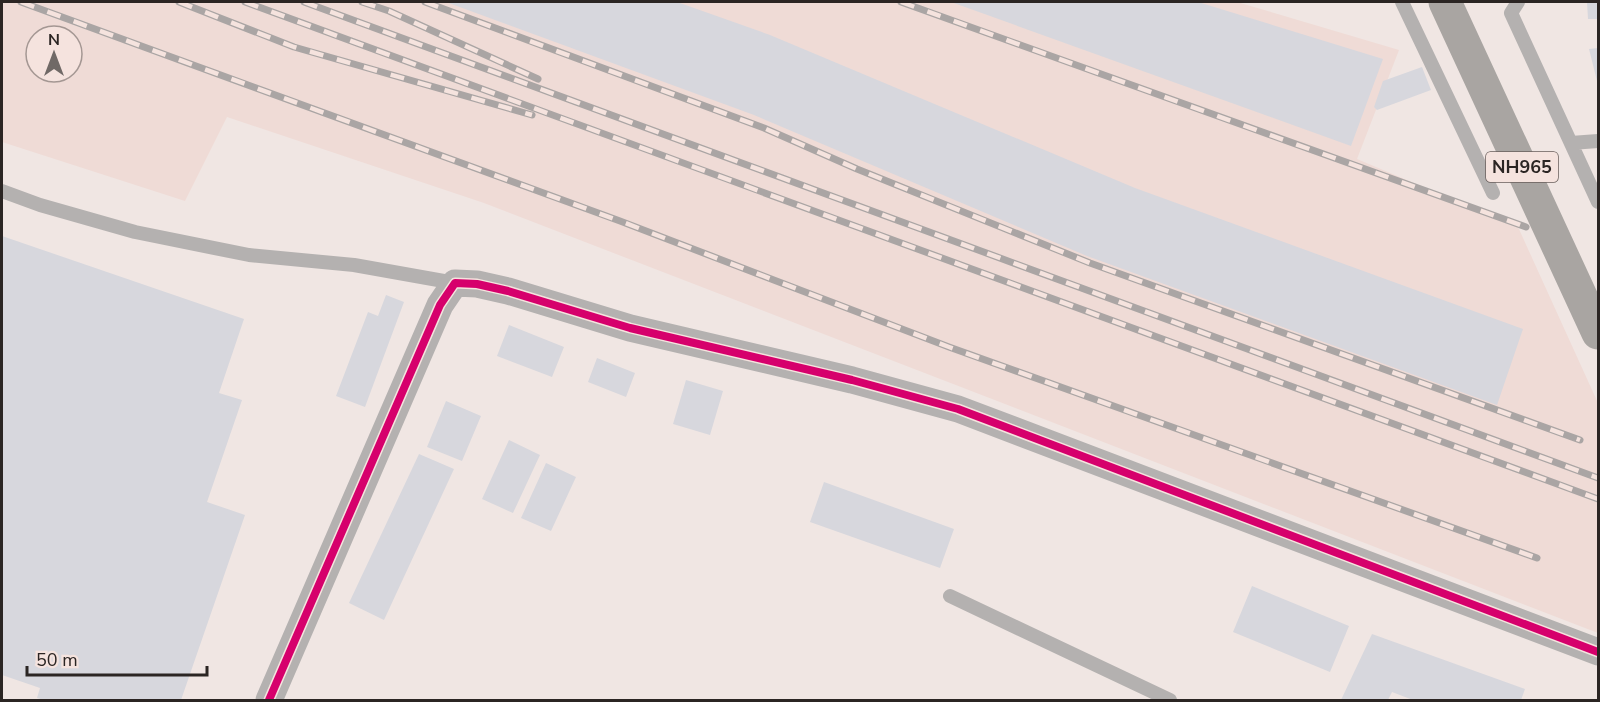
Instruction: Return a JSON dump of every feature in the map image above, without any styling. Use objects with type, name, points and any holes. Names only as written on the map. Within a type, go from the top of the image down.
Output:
[{"type":"highway","name":"NH965","points":[[1445,2],[1599,333]]},
{"type":"street","points":[[269,700],[440,305],[454,283],[477,284],[507,291],[630,328],[852,380],[958,409],[1599,652]]},
{"type":"lane","points":[[1402,2],[1493,193]]},
{"type":"lane","points":[[1511,5],[1599,202]]},
{"type":"lane","points":[[1571,143],[1599,141]]},
{"type":"lane","points":[[2,191],[40,205],[135,232],[249,255],[354,266],[454,283]]},
{"type":"lane","points":[[950,596],[1170,700]]},
{"type":"shaded area","points":[[2,2],[1237,2],[1399,50],[1357,159],[1518,227],[1598,403],[1598,633],[484,203],[227,117],[185,201],[2,142]]},
{"type":"building","points":[[446,2],[677,2],[770,35],[1135,188],[1523,329],[1497,405],[1087,256],[754,115]]},
{"type":"building","points":[[951,2],[1198,2],[1383,59],[1351,146]]},
{"type":"building","points":[[1587,2],[1598,2],[1598,19],[1588,19]]},
{"type":"building","points":[[1598,48],[1598,85],[1589,49]]},
{"type":"building","points":[[1422,67],[1431,90],[1377,110],[1374,107],[1383,81]]},
{"type":"building","points":[[2,236],[244,319],[219,393],[242,400],[207,502],[245,515],[181,700],[44,700],[37,698],[40,688],[2,675]]},
{"type":"building","points":[[386,295],[404,302],[365,407],[336,396],[368,312],[378,316]]},
{"type":"building","points":[[509,325],[564,347],[552,377],[497,356]]},
{"type":"building","points":[[597,358],[635,373],[626,397],[588,382]]},
{"type":"building","points":[[686,380],[723,391],[710,435],[673,424]]},
{"type":"building","points":[[446,401],[481,416],[462,461],[427,447]]},
{"type":"building","points":[[509,440],[540,455],[513,513],[482,499]]},
{"type":"building","points":[[419,454],[454,469],[384,620],[349,603]]},
{"type":"building","points":[[546,463],[576,477],[551,531],[521,518]]},
{"type":"building","points":[[824,482],[954,529],[940,568],[810,522]]},
{"type":"building","points":[[1252,586],[1349,626],[1330,672],[1233,632]]},
{"type":"building","points":[[1372,634],[1525,689],[1521,700],[1413,700],[1392,692],[1388,700],[1341,700]]},
{"type":"railway","points":[[21,2],[620,221],[949,347],[1537,558]]},
{"type":"railway","points":[[179,2],[294,47],[532,115]]},
{"type":"railway","points":[[245,2],[1598,499]]},
{"type":"railway","points":[[304,2],[1598,478]]},
{"type":"railway","points":[[362,2],[389,11],[538,79]]},
{"type":"railway","points":[[425,2],[764,128],[857,169],[1090,263],[1580,440]]},
{"type":"railway","points":[[901,2],[1526,227]]},
{"type":"cycle path","points":[[269,700],[440,305],[455,283],[477,284],[508,291],[630,328],[852,380],[958,409],[1598,652]]}]
